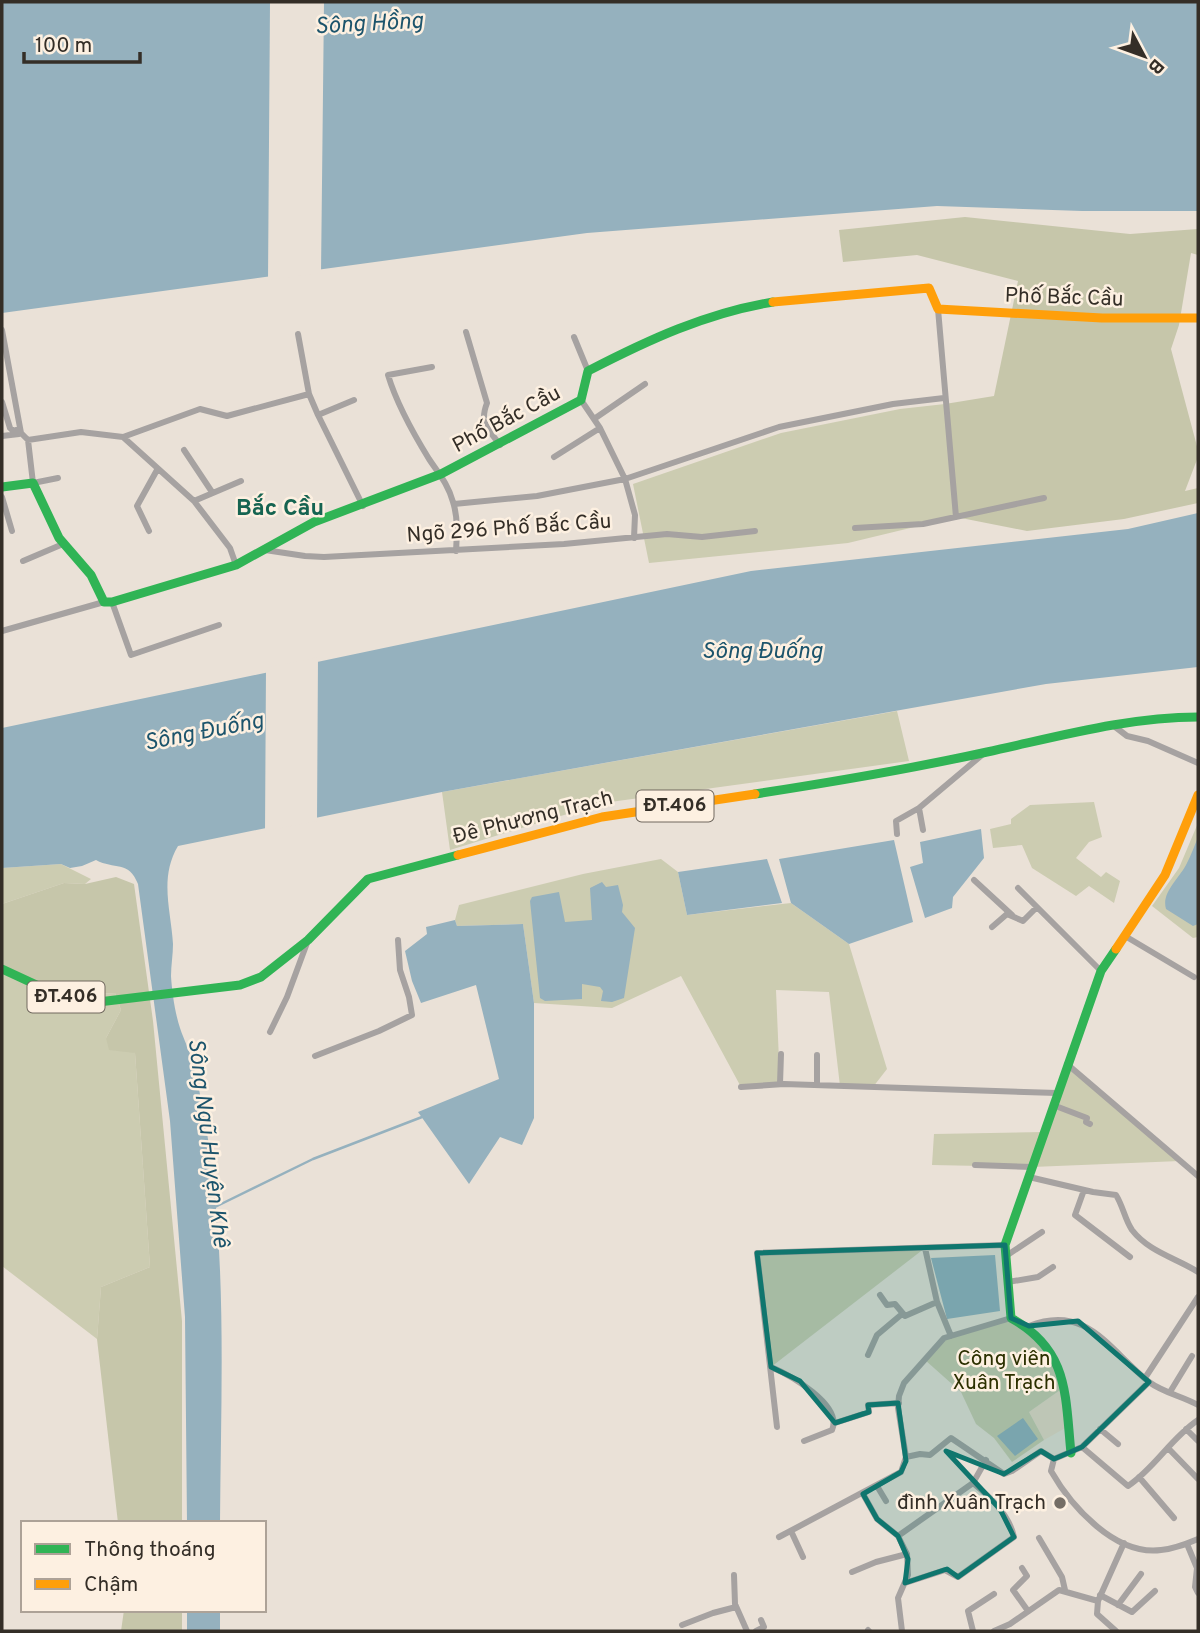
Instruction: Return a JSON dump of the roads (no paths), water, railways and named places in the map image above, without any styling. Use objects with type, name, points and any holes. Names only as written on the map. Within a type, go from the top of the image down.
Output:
[{"type":"street","points":[[574,337],[588,371],[635,346],[696,320],[758,304],[824,295],[929,288],[938,309],[944,398],[957,517]]},
{"type":"street","name":"Phố Bắc Cầu","points":[[938,309],[1102,318],[1198,318]]},
{"type":"street","points":[[2,330],[20,431],[29,440],[33,483],[63,544],[99,583],[131,655],[219,625]]},
{"type":"street","points":[[466,332],[486,403],[483,416],[500,445]]},
{"type":"street","points":[[298,334],[309,394],[363,506]]},
{"type":"street","points":[[432,367],[388,375],[402,412],[430,461],[445,478],[457,522],[456,551]]},
{"type":"street","name":"Phố Bắc Cầu","points":[[108,602],[236,565],[314,522],[363,506],[441,474],[582,400],[588,371]]},
{"type":"street","points":[[594,419],[645,384]]},
{"type":"street","points":[[29,440],[81,432],[123,437],[200,410],[227,416],[309,394]]},
{"type":"street","points":[[454,504],[537,496],[625,479],[779,427],[893,404],[944,398]]},
{"type":"street","points":[[318,415],[354,400]]},
{"type":"street","points":[[582,400],[600,428],[625,479],[635,515],[634,538]]},
{"type":"street","points":[[2,402],[10,428],[20,431]]},
{"type":"street","points":[[554,457],[600,428]]},
{"type":"street","points":[[2,436],[20,431]]},
{"type":"street","points":[[123,437],[194,501],[230,548],[236,565]]},
{"type":"street","points":[[184,450],[212,492]]},
{"type":"street","points":[[149,531],[137,506],[158,470]]},
{"type":"street","points":[[2,487],[58,478]]},
{"type":"street","points":[[194,501],[241,481]]},
{"type":"street","points":[[2,497],[12,531]]},
{"type":"street","points":[[855,528],[923,524],[1044,498]]},
{"type":"street","name":"Ngõ 296 Phố Bắc Cầu","points":[[264,550],[324,557],[456,551],[676,534],[702,537],[755,531]]},
{"type":"street","points":[[23,561],[63,544]]},
{"type":"street","points":[[2,631],[108,602]]},
{"type":"street","name":"Đê Phương Trạch","points":[[2,969],[40,988],[75,1001],[90,1003],[240,985],[261,977],[308,940],[368,879],[602,817],[885,774],[1113,725],[1170,717],[1198,717]]},
{"type":"street","points":[[1113,725],[1127,736],[1148,741],[1198,763]]},
{"type":"street","points":[[897,834],[895,821],[919,808],[983,754]]},
{"type":"street","points":[[1011,1318],[1005,1245],[1067,1063],[1101,971],[1165,876],[1198,795]]},
{"type":"street","points":[[919,808],[923,830]]},
{"type":"street","points":[[974,880],[1012,915],[1023,921],[1037,907]]},
{"type":"street","points":[[1018,888],[1101,971]]},
{"type":"street","points":[[992,927],[1007,914],[1012,915]]},
{"type":"street","points":[[1125,936],[1194,977]]},
{"type":"street","points":[[270,1032],[287,997],[308,940]]},
{"type":"street","points":[[316,1056],[412,1015],[400,970],[398,940]]},
{"type":"street","points":[[780,1084],[781,1054]]},
{"type":"street","points":[[817,1055],[817,1085]]},
{"type":"street","points":[[1067,1063],[1198,1177]]},
{"type":"street","points":[[741,1087],[780,1084],[1057,1093]]},
{"type":"street","points":[[1053,1105],[1087,1118],[1086,1122],[1090,1124]]},
{"type":"street","points":[[975,1165],[1031,1172],[1084,1190],[1116,1195],[1136,1235],[1149,1246],[1198,1272]]},
{"type":"street","points":[[1084,1190],[1075,1215],[1130,1257]]},
{"type":"street","points":[[1006,1256],[1042,1232]]},
{"type":"street","points":[[778,1427],[757,1253],[1005,1245]]},
{"type":"street","points":[[925,1248],[937,1302],[951,1336]]},
{"type":"street","points":[[1007,1282],[1038,1277],[1053,1267]]},
{"type":"street","points":[[880,1295],[887,1306],[894,1304],[902,1314],[909,1316],[937,1302]]},
{"type":"street","points":[[1054,1459],[1082,1447],[1147,1380],[1198,1297]]},
{"type":"street","points":[[868,1355],[877,1335],[902,1314]]},
{"type":"street","points":[[779,1537],[901,1472],[905,1457],[899,1403],[904,1383],[944,1338],[1011,1318],[1029,1326],[1047,1344],[1056,1359],[1062,1377],[1071,1452]]},
{"type":"street","points":[[1029,1326],[1061,1319],[1078,1321],[1147,1380],[1198,1405]]},
{"type":"street","points":[[1170,1392],[1192,1356]]},
{"type":"street","points":[[771,1367],[800,1381],[814,1393],[827,1407],[835,1423]]},
{"type":"street","points":[[804,1441],[829,1433],[835,1423],[869,1412],[868,1405],[899,1403]]},
{"type":"street","points":[[1082,1447],[1126,1486],[1130,1486],[1198,1420]]},
{"type":"street","points":[[1100,1429],[1118,1444]]},
{"type":"street","points":[[1186,1429],[1198,1441]]},
{"type":"street","points":[[905,1457],[930,1455],[951,1438],[1004,1474],[1041,1451],[1054,1459]]},
{"type":"street","points":[[1168,1448],[1198,1479]]},
{"type":"street","points":[[1054,1459],[1051,1471],[1063,1492],[1089,1521],[1124,1543],[1152,1551],[1198,1539]]},
{"type":"street","points":[[898,1536],[973,1483],[986,1460]]},
{"type":"street","points":[[1192,1472],[1198,1466]]},
{"type":"street","points":[[1139,1478],[1174,1518]]},
{"type":"street","points":[[905,1583],[945,1570],[958,1577],[1014,1537],[1012,1527],[1000,1508],[973,1483]]},
{"type":"street","points":[[877,1486],[886,1501]]},
{"type":"street","points":[[863,1494],[877,1519],[898,1536],[907,1554],[908,1575],[898,1598],[902,1631]]},
{"type":"street","points":[[791,1531],[803,1557]]},
{"type":"street","points":[[1039,1538],[1062,1577],[1065,1590]]},
{"type":"street","points":[[1116,1631],[1097,1617],[1099,1598],[1124,1543]]},
{"type":"street","points":[[1187,1544],[1197,1568],[1195,1587],[1198,1592]]},
{"type":"street","points":[[852,1572],[907,1554]]},
{"type":"street","points":[[1022,1568],[1027,1576],[1013,1590],[1028,1611]]},
{"type":"street","points":[[1118,1605],[1141,1574]]},
{"type":"street","points":[[734,1575],[736,1607],[747,1631]]},
{"type":"street","points":[[995,1631],[1054,1592],[1065,1590],[1099,1598],[1132,1612],[1155,1591]]},
{"type":"street","points":[[972,1631],[968,1611],[994,1594]]},
{"type":"street","points":[[682,1625],[736,1607]]},
{"type":"street","points":[[756,1631],[764,1627],[761,1620]]},
{"type":"water","name":"Sông Hồng","points":[[2,2],[1198,2],[1198,211],[1082,211],[937,206],[587,233],[2,313]]},
{"type":"water","name":"Sông Đuống","points":[[1198,513],[1198,667],[1046,684],[442,792],[178,846],[172,858],[168,882],[173,944],[171,982],[178,1022],[193,1063],[213,1176],[222,1349],[220,1521],[187,1521],[185,1317],[170,1121],[138,884],[126,868],[96,860],[70,868],[61,864],[2,868],[2,728],[751,571],[1128,529]]},
{"type":"water","points":[[981,829],[984,858],[953,897],[952,908],[925,918],[910,867],[923,863],[920,842]]},
{"type":"water","points":[[1198,837],[1198,924],[1193,926],[1166,909],[1165,903]]},
{"type":"water","points":[[894,840],[913,922],[849,944],[791,903],[779,859]]},
{"type":"water","points":[[767,859],[782,903],[687,915],[678,872]]},
{"type":"water","points":[[602,882],[606,887],[618,885],[622,912],[635,928],[624,998],[612,1002],[601,1001],[603,991],[600,987],[582,984],[582,999],[545,1001],[540,998],[530,901],[532,897],[559,892],[565,922],[592,920],[590,888]]},
{"type":"water","points":[[455,920],[457,926],[523,924],[534,1003],[534,1118],[522,1145],[500,1137],[469,1184],[418,1112],[499,1079],[476,985],[421,1003],[412,981],[405,951],[427,934],[426,927]]},
{"type":"water","points":[[995,1255],[1000,1311],[947,1319],[931,1258]]},
{"type":"water","points":[[1023,1418],[1038,1439],[1015,1456],[997,1436]]},
{"type":"water","points":[[187,1612],[220,1612],[220,1631],[187,1631]]},
{"type":"waterway","name":"Sông Ngũ Huyện Khê","points":[[213,1208],[313,1159],[422,1117]]},
{"type":"place","name":"đình Xuân Trạch","points":[[1060,1503]]},
{"type":"district","name":"Bắc Cầu","points":[[280,509]]},
{"type":"park label","name":"Công viên Xuân Trạch","points":[[1004,1371]]}]
